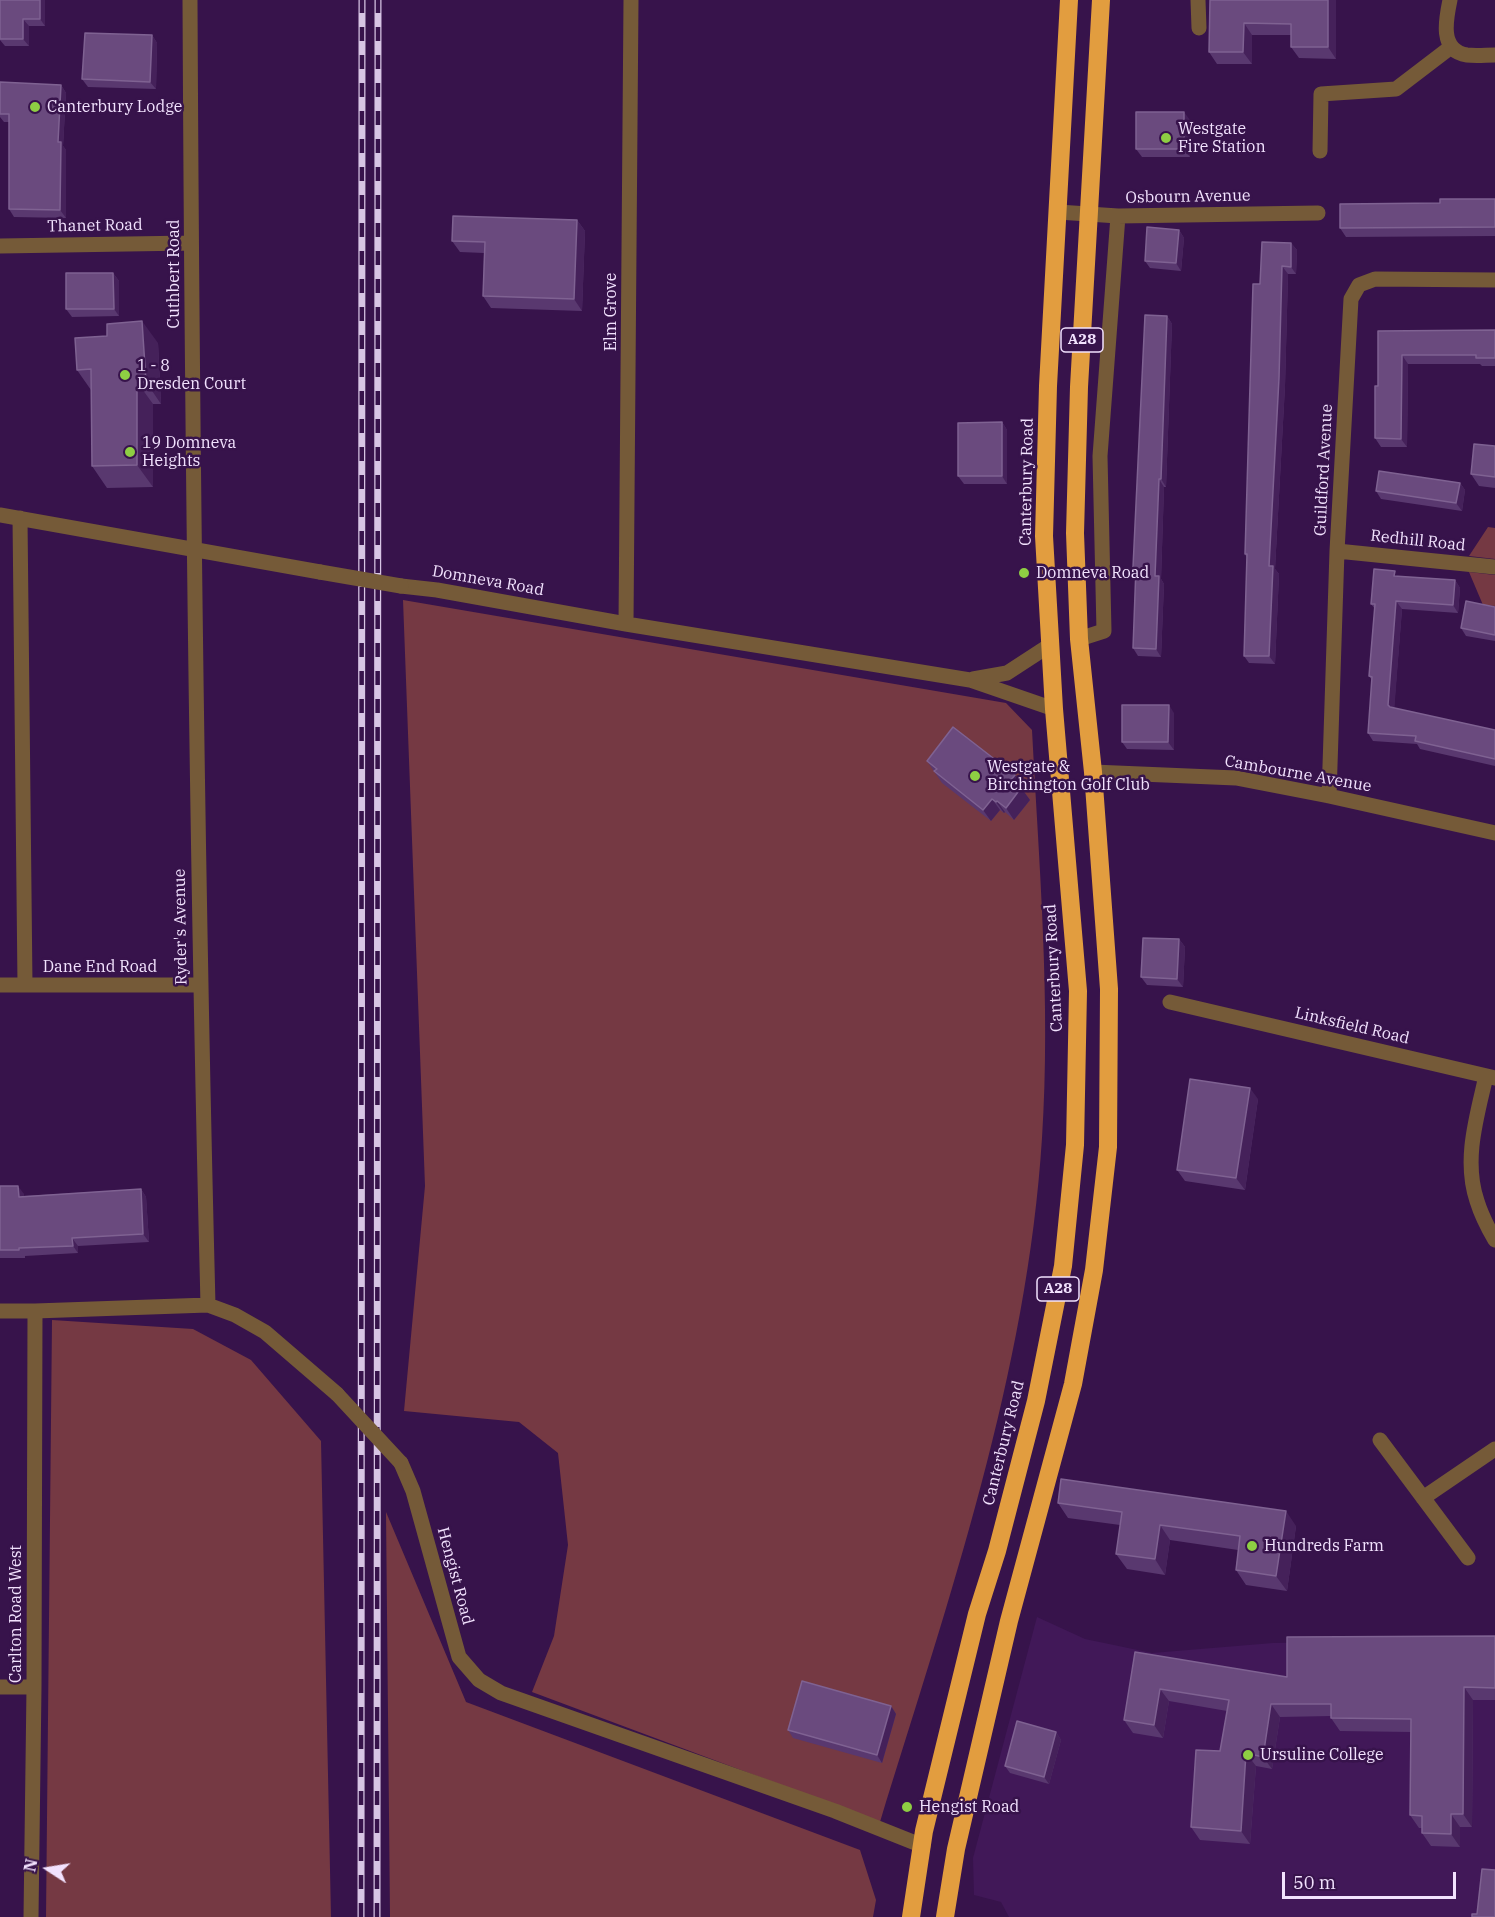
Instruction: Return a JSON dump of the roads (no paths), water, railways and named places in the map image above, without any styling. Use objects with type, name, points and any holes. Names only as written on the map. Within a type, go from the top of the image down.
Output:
[{"type":"highway","name":"Canterbury Road","points":[[911,1917],[924,1831],[972,1634],[997,1551],[1036,1401],[1063,1266],[1075,1145],[1078,991],[1054,709],[1045,525],[1048,386],[1069,0]]},
{"type":"highway","name":"A28","points":[[945,1917],[956,1849],[1007,1631],[1073,1384],[1094,1270],[1108,1147],[1109,989],[1093,772],[1079,639],[1075,533],[1079,387],[1101,0]]},
{"type":"street","name":"Cuthbert Road","points":[[190,0],[194,548]]},
{"type":"street","name":"Elm Grove","points":[[627,624],[630,0]]},
{"type":"street","points":[[1198,0],[1199,28]]},
{"type":"street","points":[[1450,0],[1446,37],[1451,47],[1464,55],[1495,55]]},
{"type":"street","points":[[1320,151],[1321,94],[1396,89],[1451,47]]},
{"type":"street","name":"Osbourn Avenue","points":[[1058,212],[1118,216],[1318,213]]},
{"type":"street","points":[[1079,639],[1104,631],[1100,456],[1118,216]]},
{"type":"street","name":"Thanet Road","points":[[0,246],[192,243]]},
{"type":"street","name":"Guildford Avenue","points":[[1329,796],[1337,551],[1351,299],[1359,285],[1375,279],[1495,280]]},
{"type":"street","name":"Domneva Road","points":[[0,514],[401,586],[970,680],[1054,709]]},
{"type":"street","points":[[20,518],[25,985]]},
{"type":"street","name":"Ryder's Avenue","points":[[194,548],[200,985],[208,1305]]},
{"type":"street","name":"Redhill Road","points":[[1337,551],[1495,567]]},
{"type":"street","name":"Domneva Road","points":[[970,680],[1007,673],[1050,645]]},
{"type":"street","name":"Cambourne Avenue","points":[[1093,772],[1236,778],[1495,832]]},
{"type":"street","name":"Dane End Road","points":[[0,986],[200,985]]},
{"type":"street","name":"Linksfield Road","points":[[1170,1002],[1491,1077]]},
{"type":"street","points":[[1197,1026],[1200,1009]]},
{"type":"street","points":[[1491,1077],[1473,1137],[1472,1171],[1476,1200],[1495,1240]]},
{"type":"street","name":"Hengist Road","points":[[0,1311],[208,1305],[235,1315],[265,1332],[338,1394],[401,1463],[413,1491],[459,1656],[479,1680],[501,1693],[836,1811],[923,1846]]},
{"type":"street","name":"Carlton Road West","points":[[31,1917],[35,1311]]},
{"type":"street","points":[[1380,1440],[1468,1558]]},
{"type":"street","points":[[1424,1498],[1495,1449]]},
{"type":"street","points":[[0,1687],[34,1687]]},
{"type":"railway","points":[[361,1917],[362,0]]},
{"type":"railway","points":[[377,1917],[378,0]]},
{"type":"place","name":"Canterbury Lodge","points":[[35,107]]},
{"type":"place","name":"Westgate Fire Station","points":[[1166,138]]},
{"type":"place","name":"1 - 8 Dresden Court","points":[[125,375]]},
{"type":"place","name":"19 Domneva Heights","points":[[130,452]]},
{"type":"place","name":"Domneva Road","points":[[1024,573]]},
{"type":"place","name":"Westgate & Birchington Golf Club","points":[[975,776]]},
{"type":"place","name":"Hundreds Farm","points":[[1252,1546]]},
{"type":"place","name":"Ursuline College","points":[[1248,1755]]},
{"type":"place","name":"Hengist Road","points":[[907,1807]]}]
